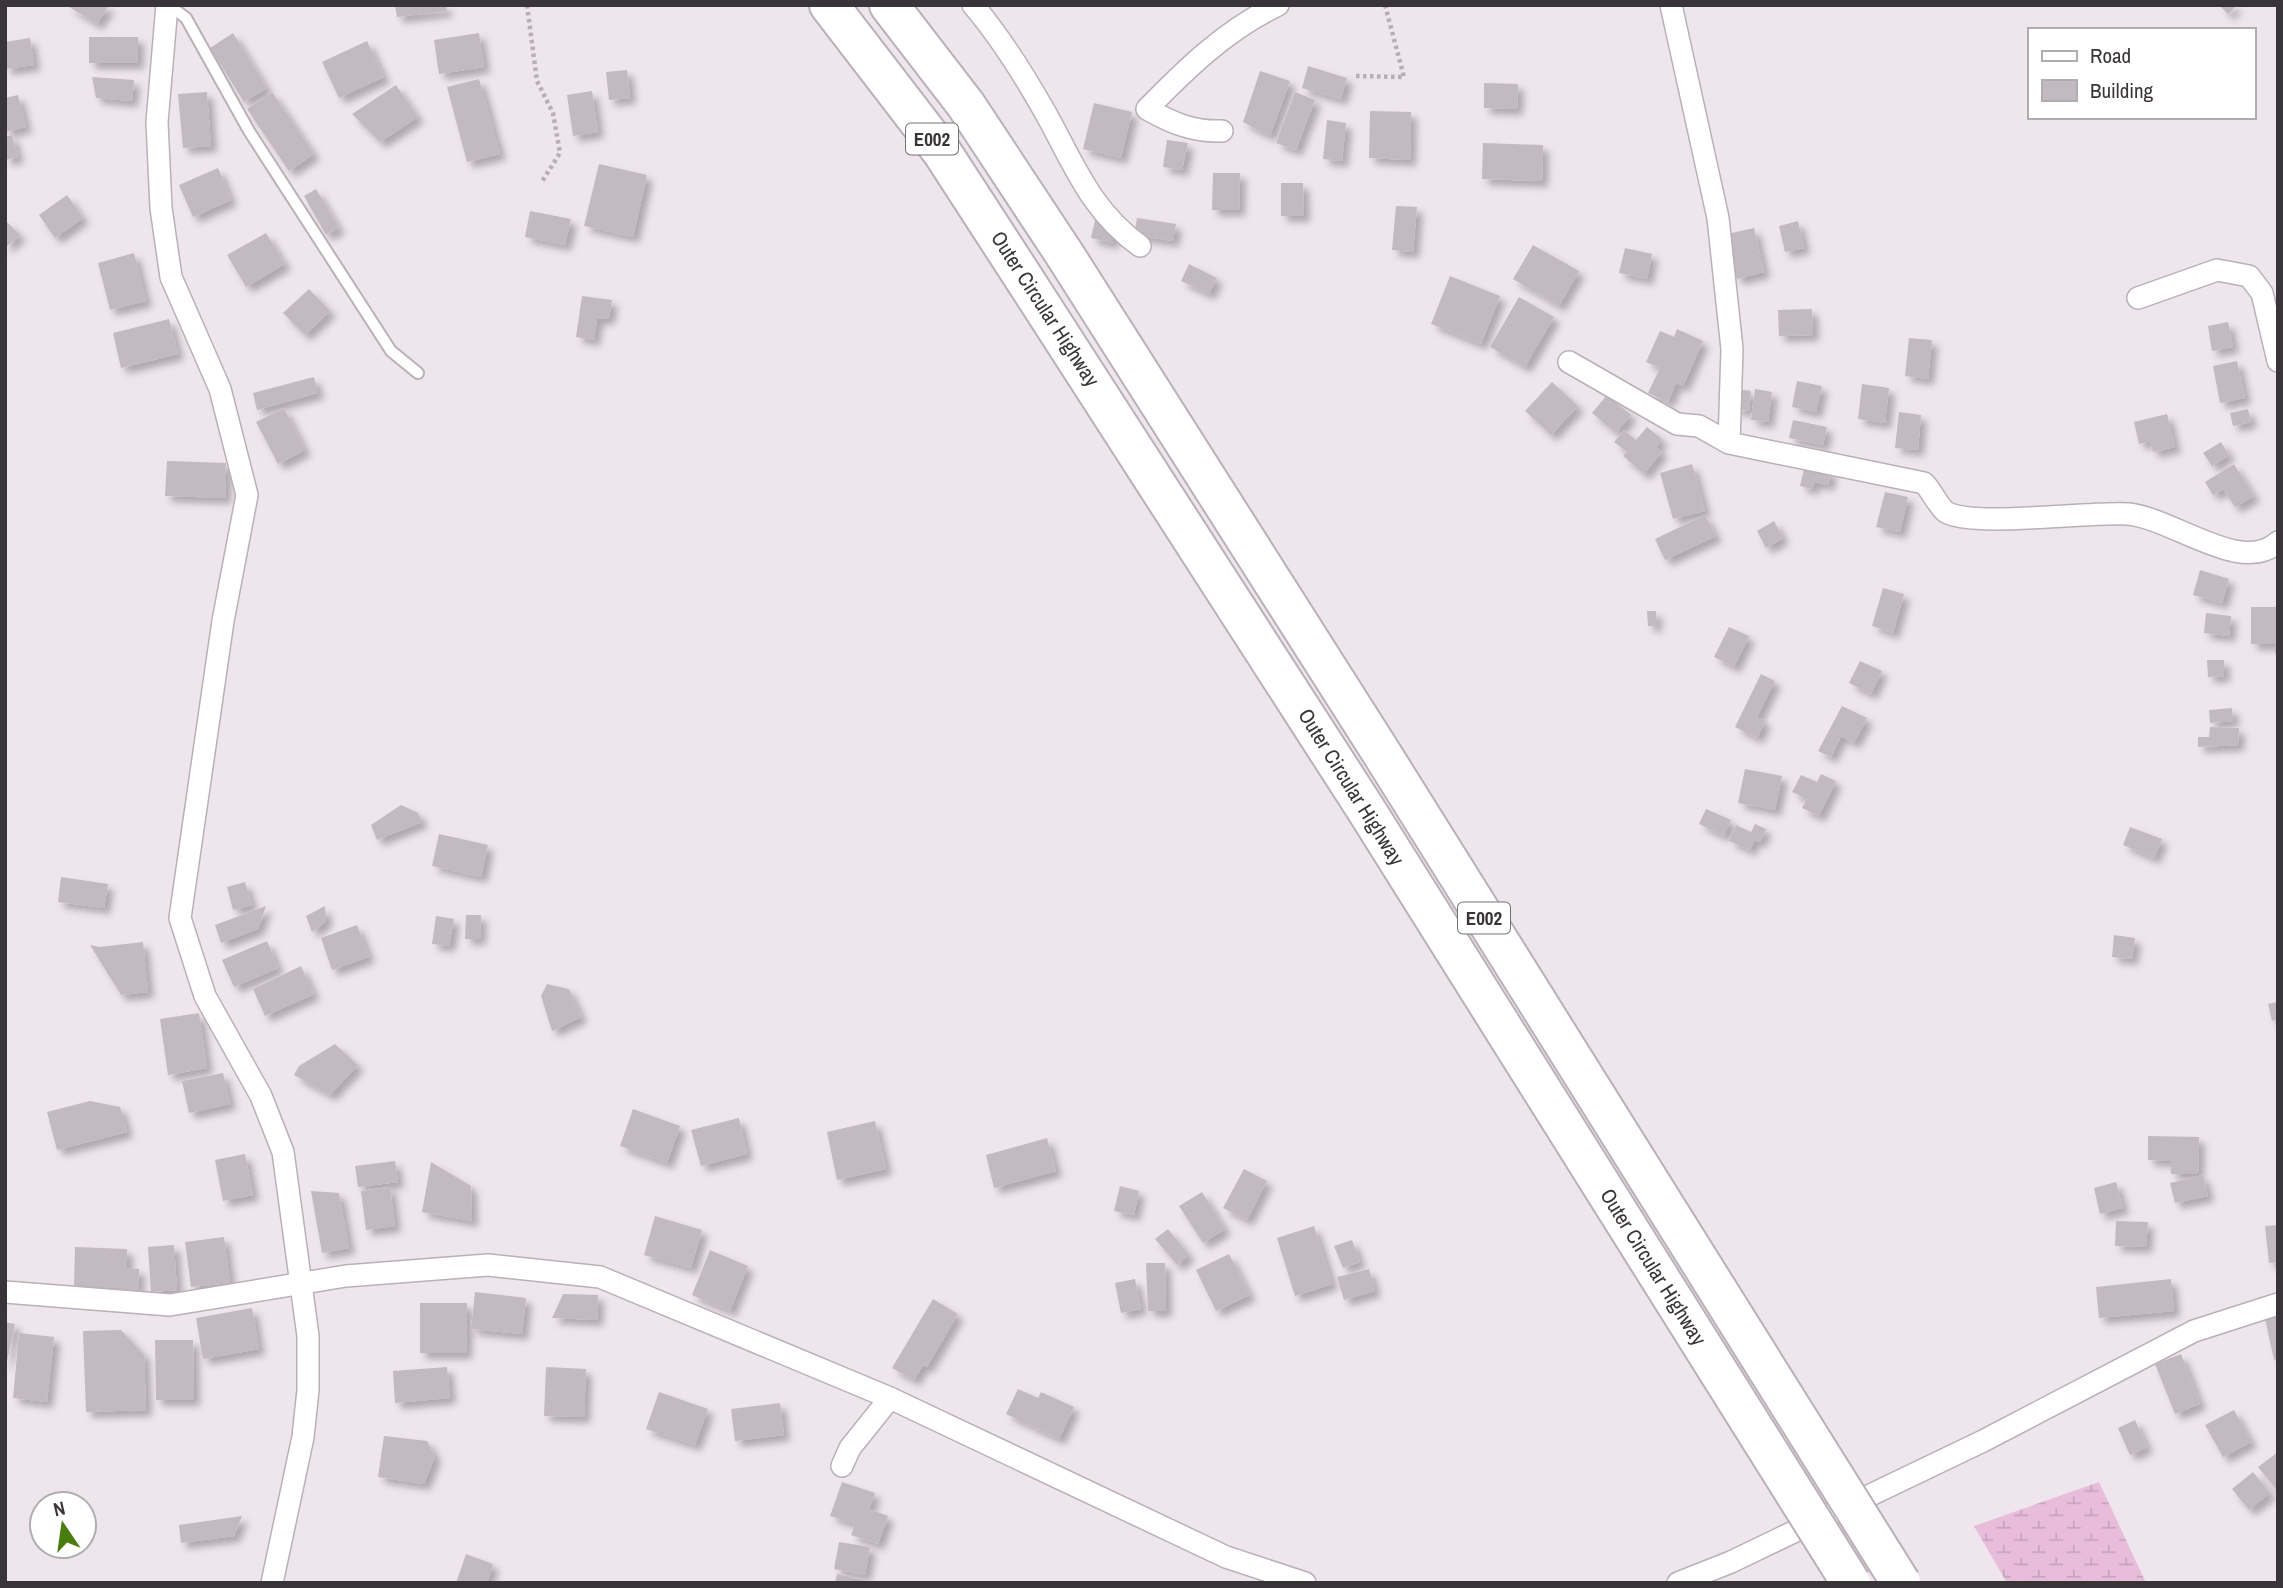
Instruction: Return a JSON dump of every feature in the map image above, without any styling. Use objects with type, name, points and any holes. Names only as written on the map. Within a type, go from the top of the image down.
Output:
[{"type":"highway","name":"Outer Circular Highway","points":[[829,5],[942,152],[1026,280],[1365,808],[1851,1583]]},
{"type":"highway","name":"Outer Circular Highway","points":[[889,5],[966,105],[1065,255],[1384,757],[1901,1583]]},
{"type":"street","points":[[168,5],[158,122],[161,208],[172,276],[220,389],[247,495],[223,621],[180,918],[205,996],[261,1096],[283,1152],[308,1336],[308,1390],[303,1437],[272,1583]]},
{"type":"street","points":[[974,5],[1022,74],[1096,206],[1119,231],[1140,246]]},
{"type":"street","points":[[1222,131],[1203,132],[1173,123],[1147,109],[1202,54],[1249,19],[1278,5]]},
{"type":"street","points":[[1671,5],[1718,218],[1732,349],[1729,443]]},
{"type":"street","points":[[2138,298],[2217,270],[2249,276],[2262,293],[2278,361]]},
{"type":"street","points":[[1569,362],[1677,424],[1699,426],[1729,443],[1924,483],[1945,512],[1973,519],[2129,514],[2165,523],[2234,552],[2263,554],[2278,542]]},
{"type":"street","points":[[5,1292],[170,1305],[346,1276],[488,1265],[600,1277],[890,1398],[1226,1556],[1305,1583]]},
{"type":"street","points":[[1678,1583],[1731,1562],[1983,1441],[2194,1331],[2278,1304]]},
{"type":"street","points":[[842,1465],[850,1448],[890,1398]]},
{"type":"lane","points":[[168,5],[186,18],[249,131],[391,351],[418,373]]},
{"type":"path","points":[[527,5],[537,81],[553,113],[560,153],[541,183]]},
{"type":"path","points":[[1356,76],[1404,77],[1385,5]]},
{"type":"green space","points":[[2099,1482],[2146,1583],[2007,1583],[1974,1526]]},
{"type":"building","points":[[66,5],[109,5],[97,24]]},
{"type":"building","points":[[395,5],[446,5],[447,11],[397,17]]},
{"type":"building","points":[[2219,5],[2237,5],[2228,14]]},
{"type":"building","points":[[233,33],[267,88],[244,102],[210,48]]},
{"type":"building","points":[[479,33],[484,67],[439,74],[434,40]]},
{"type":"building","points":[[89,37],[138,37],[138,63],[89,63]]},
{"type":"building","points":[[30,38],[34,65],[5,69],[5,42]]},
{"type":"building","points":[[367,41],[384,77],[339,98],[322,62]]},
{"type":"building","points":[[1308,66],[1347,78],[1341,99],[1302,88]]},
{"type":"building","points":[[627,70],[630,98],[609,100],[606,72]]},
{"type":"building","points":[[1260,71],[1290,81],[1270,136],[1243,122]]},
{"type":"building","points":[[92,77],[134,80],[132,101],[96,98]]},
{"type":"building","points":[[479,79],[500,154],[467,162],[447,87]]},
{"type":"building","points":[[1484,83],[1518,84],[1517,109],[1484,108]]},
{"type":"building","points":[[396,85],[418,117],[380,142],[352,114]]},
{"type":"building","points":[[592,91],[598,132],[573,136],[567,95]]},
{"type":"building","points":[[207,92],[211,146],[183,148],[178,94]]},
{"type":"building","points":[[272,92],[314,154],[289,171],[247,109]]},
{"type":"building","points":[[1295,92],[1315,100],[1296,150],[1276,143]]},
{"type":"building","points":[[18,95],[26,127],[5,132],[5,98]]},
{"type":"building","points":[[1094,103],[1132,112],[1121,158],[1083,149]]},
{"type":"building","points":[[1370,111],[1411,112],[1410,160],[1369,158]]},
{"type":"building","points":[[1327,120],[1346,123],[1342,161],[1323,159]]},
{"type":"building","points":[[12,135],[18,157],[5,160],[5,137]]},
{"type":"building","points":[[1167,140],[1188,143],[1182,170],[1163,167]]},
{"type":"building","points":[[1483,143],[1543,145],[1542,181],[1482,179]]},
{"type":"building","points":[[599,164],[647,175],[633,237],[584,226]]},
{"type":"building","points":[[218,168],[231,200],[193,217],[179,185]]},
{"type":"building","points":[[1213,173],[1240,173],[1239,210],[1212,210]]},
{"type":"building","points":[[1281,183],[1303,183],[1304,216],[1281,216]]},
{"type":"building","points":[[316,189],[339,228],[326,235],[304,196]]},
{"type":"building","points":[[67,195],[83,218],[55,238],[39,215]]},
{"type":"building","points":[[1396,206],[1417,207],[1413,252],[1392,250]]},
{"type":"building","points":[[530,211],[571,219],[565,245],[525,237]]},
{"type":"building","points":[[1096,216],[1117,221],[1112,243],[1091,238]]},
{"type":"building","points":[[1137,218],[1176,224],[1173,241],[1134,235]]},
{"type":"building","points":[[5,220],[20,235],[5,248]]},
{"type":"building","points":[[1798,221],[1804,248],[1785,252],[1779,226]]},
{"type":"building","points":[[1754,228],[1764,272],[1737,279],[1723,235]]},
{"type":"building","points":[[266,233],[285,264],[246,287],[227,255]]},
{"type":"building","points":[[1533,245],[1579,271],[1559,306],[1513,279]]},
{"type":"building","points":[[1625,248],[1652,254],[1647,279],[1619,273]]},
{"type":"building","points":[[134,253],[146,301],[110,310],[98,263]]},
{"type":"building","points":[[1189,264],[1217,278],[1209,294],[1181,281]]},
{"type":"building","points":[[1450,276],[1500,296],[1481,344],[1431,324]]},
{"type":"building","points":[[309,289],[330,311],[305,335],[283,313]]},
{"type":"building","points":[[582,296],[612,300],[609,318],[597,319],[594,340],[576,337]]},
{"type":"building","points":[[1519,297],[1554,317],[1525,367],[1490,347]]},
{"type":"building","points":[[1812,309],[1813,335],[1779,336],[1778,310]]},
{"type":"building","points":[[169,319],[178,354],[121,368],[113,333]]},
{"type":"building","points":[[2228,322],[2233,347],[2212,351],[2208,326]]},
{"type":"building","points":[[1677,329],[1703,341],[1683,386],[1676,383],[1668,402],[1648,393],[1660,368],[1646,362],[1660,331],[1674,337]]},
{"type":"building","points":[[1909,338],[1932,340],[1928,379],[1905,376]]},
{"type":"building","points":[[2237,361],[2245,398],[2220,403],[2213,366]]},
{"type":"building","points":[[314,377],[318,393],[257,410],[253,393]]},
{"type":"building","points":[[1797,381],[1822,386],[1816,412],[1792,407]]},
{"type":"building","points":[[1552,382],[1578,406],[1551,435],[1525,411]]},
{"type":"building","points":[[1862,384],[1889,388],[1885,423],[1858,419]]},
{"type":"building","points":[[1737,389],[1751,391],[1749,411],[1734,409]]},
{"type":"building","points":[[1755,389],[1772,392],[1768,422],[1751,420]]},
{"type":"building","points":[[1607,395],[1631,415],[1616,433],[1592,413]]},
{"type":"building","points":[[284,408],[305,450],[278,464],[256,422]]},
{"type":"building","points":[[2248,409],[2251,422],[2233,426],[2230,413]]},
{"type":"building","points":[[1899,412],[1921,415],[1918,450],[1895,448]]},
{"type":"building","points":[[2167,414],[2175,447],[2153,452],[2150,441],[2139,444],[2134,422]]},
{"type":"building","points":[[1793,420],[1827,427],[1823,445],[1789,438]]},
{"type":"building","points":[[1647,427],[1662,439],[1656,447],[1662,452],[1644,474],[1623,456],[1627,452],[1614,442],[1624,430],[1636,440]]},
{"type":"building","points":[[2221,442],[2229,455],[2212,466],[2203,453]]},
{"type":"building","points":[[167,461],[226,463],[225,498],[165,496]]},
{"type":"building","points":[[1692,464],[1705,511],[1673,519],[1660,473]]},
{"type":"building","points":[[2234,464],[2254,496],[2235,507],[2223,489],[2213,495],[2205,482]]},
{"type":"building","points":[[1805,465],[1831,471],[1828,485],[1814,482],[1812,489],[1800,486]]},
{"type":"building","points":[[1885,492],[1908,497],[1900,532],[1876,527]]},
{"type":"building","points":[[1705,515],[1716,536],[1665,560],[1655,539]]},
{"type":"building","points":[[1774,521],[1783,538],[1766,548],[1757,531]]},
{"type":"building","points":[[2200,570],[2229,579],[2222,603],[2193,595]]},
{"type":"building","points":[[1883,588],[1904,594],[1893,633],[1872,626]]},
{"type":"building","points":[[2251,607],[2278,607],[2278,653],[2275,653],[2275,644],[2251,644]]},
{"type":"building","points":[[1647,611],[1656,611],[1656,626],[1648,626]]},
{"type":"building","points":[[2206,613],[2231,616],[2229,636],[2204,633]]},
{"type":"building","points":[[1729,627],[1749,636],[1734,667],[1714,657]]},
{"type":"building","points":[[2207,660],[2224,660],[2224,676],[2208,677]]},
{"type":"building","points":[[1860,661],[1882,671],[1871,694],[1849,683]]},
{"type":"building","points":[[1761,674],[1775,681],[1757,717],[1765,721],[1757,738],[1735,727]]},
{"type":"building","points":[[1842,706],[1867,718],[1854,743],[1841,736],[1831,757],[1818,751]]},
{"type":"building","points":[[2232,708],[2233,721],[2210,723],[2209,710]]},
{"type":"building","points":[[2210,727],[2239,728],[2238,745],[2198,747],[2198,737],[2209,737]]},
{"type":"building","points":[[1745,769],[1782,776],[1775,810],[1738,803]]},
{"type":"building","points":[[1821,774],[1836,781],[1819,816],[1802,808],[1807,799],[1792,792],[1801,775],[1817,782]]},
{"type":"building","points":[[401,805],[418,813],[422,822],[377,840],[371,825]]},
{"type":"building","points":[[1706,809],[1731,820],[1724,836],[1699,824]]},
{"type":"building","points":[[1755,824],[1766,829],[1760,842],[1755,839],[1750,850],[1729,841],[1736,825],[1751,832]]},
{"type":"building","points":[[2130,827],[2162,839],[2154,858],[2123,845]]},
{"type":"building","points":[[439,834],[488,845],[481,877],[432,866]]},
{"type":"building","points":[[61,877],[108,884],[104,908],[58,902]]},
{"type":"building","points":[[245,882],[252,905],[233,910],[227,887]]},
{"type":"building","points":[[266,906],[258,929],[221,943],[215,925]]},
{"type":"building","points":[[325,906],[326,921],[312,932],[306,916]]},
{"type":"building","points":[[466,915],[481,915],[480,939],[465,939]]},
{"type":"building","points":[[436,916],[454,919],[449,946],[432,944]]},
{"type":"building","points":[[357,925],[369,957],[332,970],[321,938]]},
{"type":"building","points":[[2114,935],[2135,938],[2132,959],[2112,957]]},
{"type":"building","points":[[267,941],[278,968],[234,987],[222,960]]},
{"type":"building","points":[[143,942],[148,992],[121,995],[90,945],[99,947]]},
{"type":"building","points":[[301,966],[314,994],[265,1016],[253,989]]},
{"type":"building","points":[[547,984],[569,989],[581,1017],[552,1031],[541,996]]},
{"type":"building","points":[[2278,1002],[2278,1019],[2272,1021],[2268,1004]]},
{"type":"building","points":[[199,1013],[207,1068],[168,1075],[160,1019]]},
{"type":"building","points":[[335,1044],[358,1065],[330,1095],[294,1075],[299,1066]]},
{"type":"building","points":[[223,1073],[230,1104],[189,1113],[182,1081]]},
{"type":"building","points":[[90,1101],[120,1107],[127,1132],[57,1150],[47,1112]]},
{"type":"building","points":[[633,1109],[680,1126],[667,1163],[620,1146]]},
{"type":"building","points":[[739,1118],[747,1154],[701,1166],[691,1130]]},
{"type":"building","points":[[875,1121],[886,1169],[837,1180],[827,1132]]},
{"type":"building","points":[[2148,1136],[2199,1137],[2198,1174],[2171,1174],[2171,1161],[2148,1160]]},
{"type":"building","points":[[1047,1138],[1056,1171],[994,1188],[986,1155]]},
{"type":"building","points":[[245,1154],[253,1195],[223,1201],[215,1160]]},
{"type":"building","points":[[395,1161],[398,1182],[358,1187],[355,1166]]},
{"type":"building","points":[[431,1162],[471,1186],[472,1221],[422,1212]]},
{"type":"building","points":[[1244,1169],[1267,1181],[1247,1220],[1223,1208]]},
{"type":"building","points":[[2203,1175],[2208,1196],[2175,1203],[2170,1183]]},
{"type":"building","points":[[2116,1182],[2123,1208],[2100,1214],[2094,1188]]},
{"type":"building","points":[[1120,1186],[1139,1191],[1134,1215],[1114,1211]]},
{"type":"building","points":[[390,1187],[395,1226],[366,1230],[361,1191]]},
{"type":"building","points":[[311,1191],[339,1193],[349,1248],[322,1253]]},
{"type":"building","points":[[1202,1192],[1225,1229],[1203,1243],[1179,1206]]},
{"type":"building","points":[[655,1216],[702,1230],[691,1268],[644,1255]]},
{"type":"building","points":[[2116,1221],[2148,1222],[2146,1247],[2115,1246]]},
{"type":"building","points":[[2278,1225],[2278,1262],[2269,1263],[2265,1226]]},
{"type":"building","points":[[1314,1226],[1332,1284],[1295,1296],[1277,1238]]},
{"type":"building","points":[[1168,1229],[1189,1255],[1177,1265],[1155,1239]]},
{"type":"building","points":[[224,1237],[230,1283],[191,1287],[185,1242]]},
{"type":"building","points":[[1352,1240],[1360,1262],[1343,1268],[1334,1246]]},
{"type":"building","points":[[174,1245],[177,1290],[151,1292],[148,1247]]},
{"type":"building","points":[[75,1247],[127,1249],[127,1268],[139,1269],[138,1290],[74,1288]]},
{"type":"building","points":[[710,1250],[748,1266],[730,1311],[692,1295]]},
{"type":"building","points":[[1229,1254],[1250,1295],[1216,1311],[1196,1270]]},
{"type":"building","points":[[1146,1263],[1165,1263],[1166,1311],[1148,1311]]},
{"type":"building","points":[[1369,1269],[1375,1291],[1344,1300],[1337,1277]]},
{"type":"building","points":[[1135,1279],[1141,1309],[1121,1313],[1115,1283]]},
{"type":"building","points":[[2171,1279],[2174,1311],[2099,1318],[2096,1287]]},
{"type":"building","points":[[475,1292],[526,1298],[522,1334],[471,1329]]},
{"type":"building","points":[[563,1294],[598,1295],[597,1320],[552,1318]]},
{"type":"building","points":[[933,1299],[958,1314],[927,1367],[923,1365],[914,1380],[892,1368]]},
{"type":"building","points":[[420,1303],[467,1303],[466,1353],[420,1353]]},
{"type":"building","points":[[252,1308],[259,1349],[203,1359],[196,1318]]},
{"type":"building","points":[[2278,1311],[2278,1359],[2274,1360],[2264,1314]]},
{"type":"building","points":[[5,1322],[15,1324],[6,1366],[5,1365]]},
{"type":"building","points":[[121,1330],[144,1355],[146,1410],[86,1412],[83,1331]]},
{"type":"building","points":[[19,1333],[54,1337],[47,1402],[13,1398]]},
{"type":"building","points":[[155,1340],[193,1340],[194,1400],[156,1400]]},
{"type":"building","points":[[2181,1354],[2200,1404],[2175,1414],[2155,1364]]},
{"type":"building","points":[[447,1367],[450,1398],[395,1403],[393,1371]]},
{"type":"building","points":[[546,1367],[586,1369],[584,1417],[544,1416]]},
{"type":"building","points":[[1018,1389],[1038,1398],[1041,1392],[1074,1407],[1059,1439],[1006,1414]]},
{"type":"building","points":[[659,1392],[708,1409],[695,1445],[646,1429]]},
{"type":"building","points":[[780,1403],[784,1435],[735,1441],[731,1409]]},
{"type":"building","points":[[2234,1410],[2251,1442],[2223,1457],[2205,1425]]},
{"type":"building","points":[[2135,1420],[2147,1447],[2130,1455],[2118,1428]]},
{"type":"building","points":[[384,1436],[427,1441],[435,1456],[424,1484],[378,1477]]},
{"type":"building","points":[[2278,1452],[2278,1488],[2276,1489],[2258,1467]]},
{"type":"building","points":[[2253,1472],[2270,1493],[2249,1510],[2232,1489]]},
{"type":"building","points":[[842,1482],[875,1493],[869,1509],[888,1516],[878,1544],[851,1535],[855,1524],[830,1516]]},
{"type":"building","points":[[242,1516],[234,1536],[181,1543],[179,1525]]},
{"type":"building","points":[[839,1542],[870,1547],[865,1575],[834,1569]]},
{"type":"building","points":[[466,1554],[493,1564],[487,1583],[456,1583]]},
{"type":"building","points":[[837,1574],[863,1580],[862,1583],[835,1583]]}]
